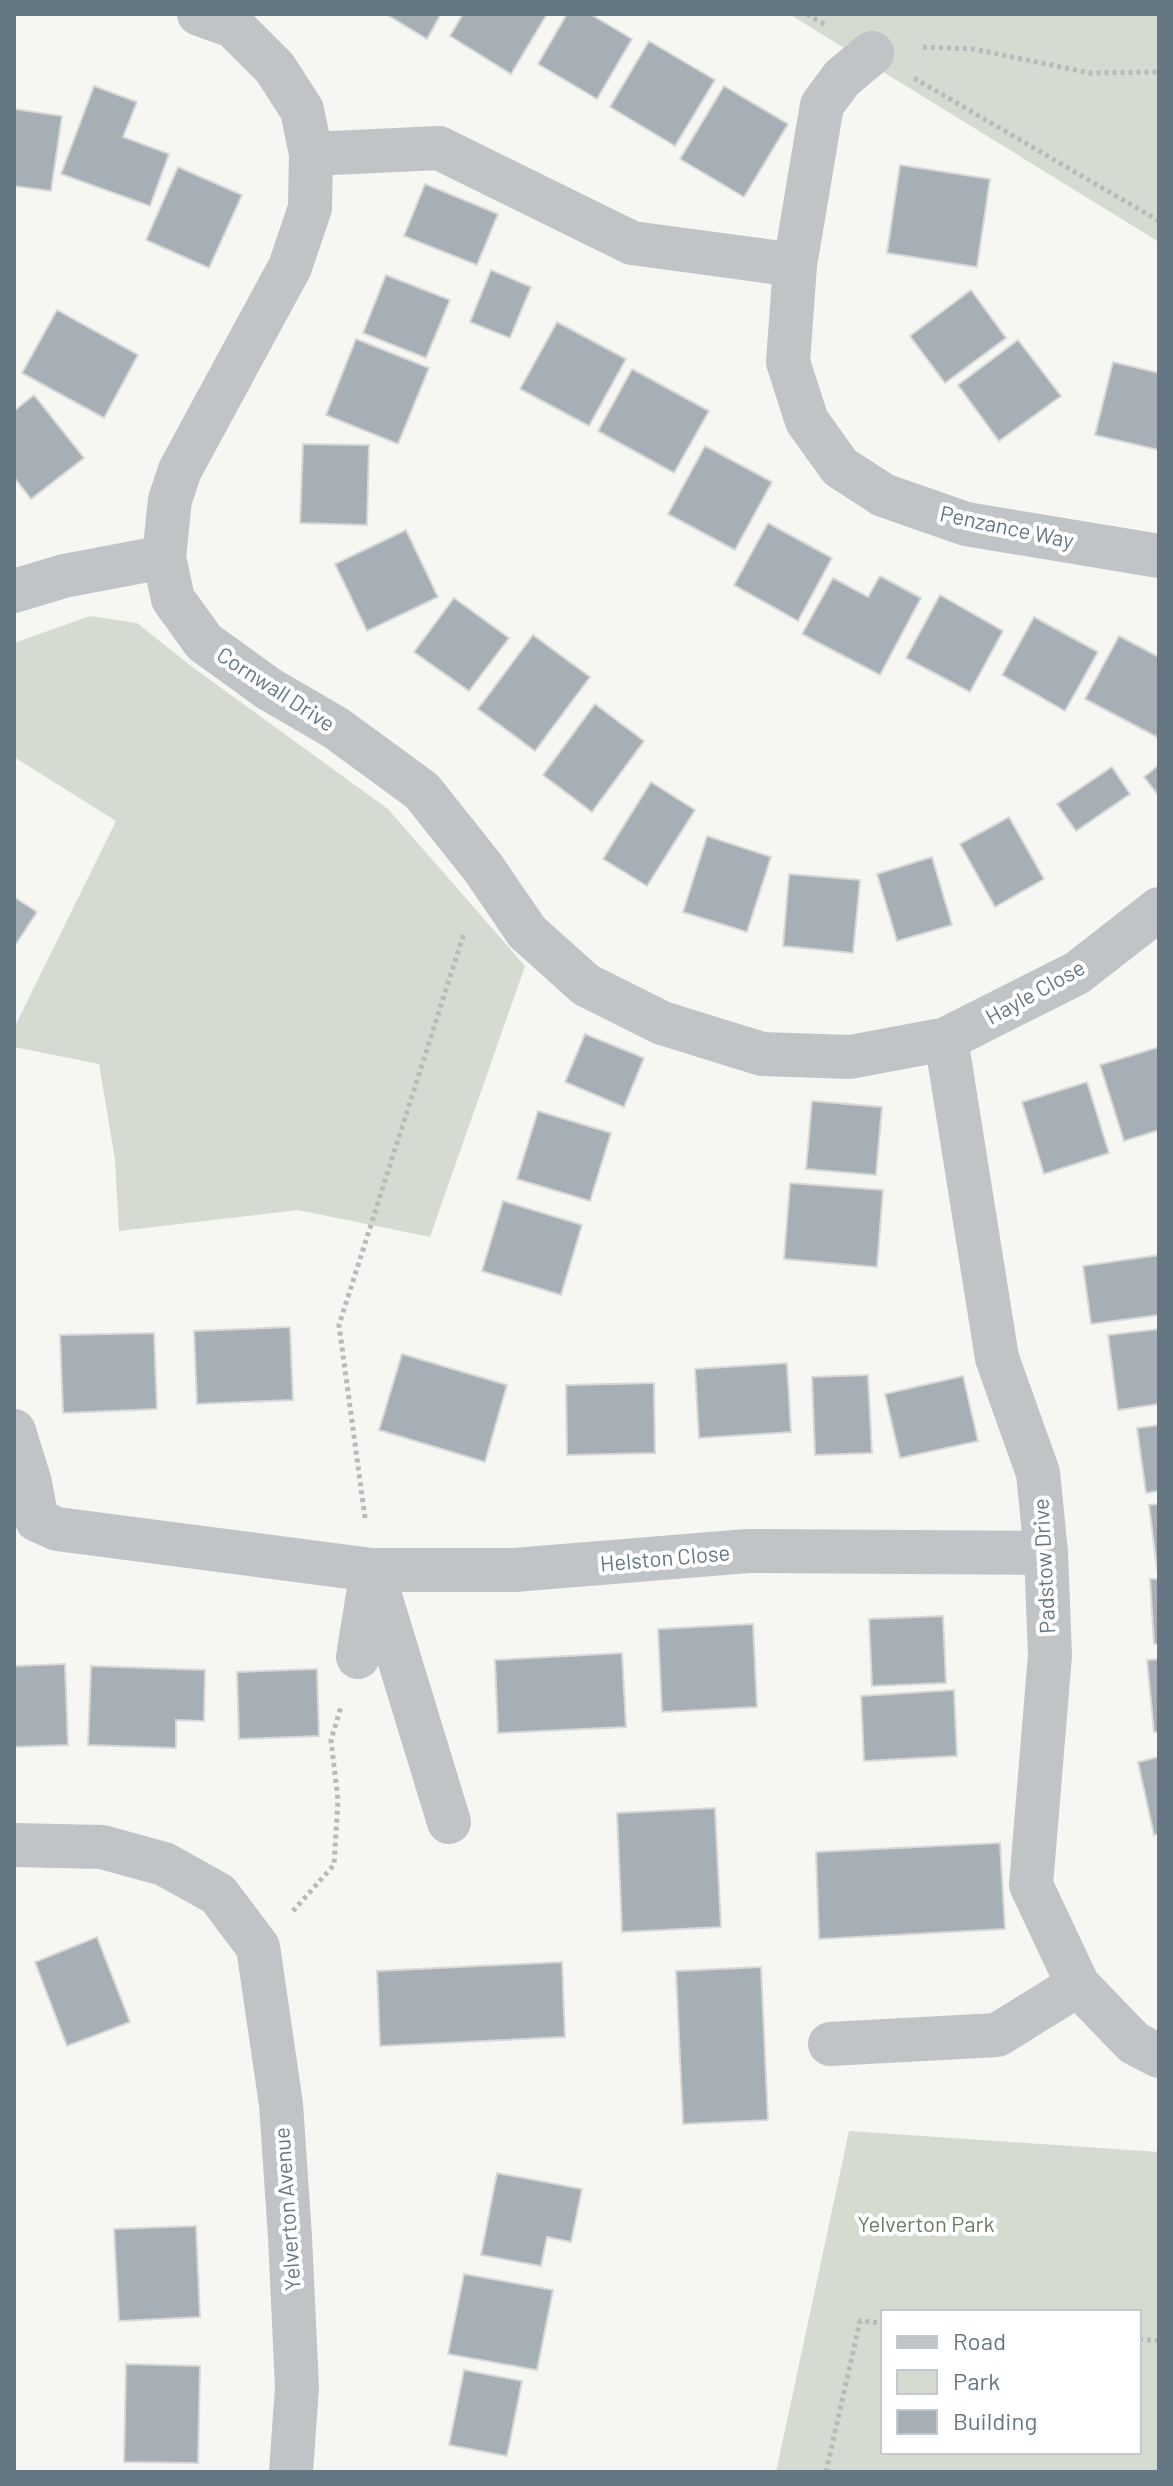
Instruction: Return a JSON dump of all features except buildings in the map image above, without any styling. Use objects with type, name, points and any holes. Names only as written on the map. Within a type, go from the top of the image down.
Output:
[{"type":"street","name":"Cornwall Drive","points":[[199,14],[233,26],[275,68],[302,110],[311,154],[310,208],[290,267],[180,470],[170,500],[164,557],[173,599],[204,642],[269,689],[336,728],[422,791],[484,869],[527,932],[586,985],[662,1023],[762,1054],[850,1057],[946,1039]]},
{"type":"street","name":"Penzance Way","points":[[872,53],[842,78],[822,105],[795,265],[788,362],[807,421],[840,467],[883,495],[966,524],[1159,556]]},
{"type":"street","points":[[311,154],[439,148],[632,243],[795,265]]},
{"type":"street","points":[[14,591],[64,576],[164,557]]},
{"type":"street","name":"Hayle Close","points":[[946,1039],[1077,973],[1159,909]]},
{"type":"street","name":"Padstow Drive","points":[[946,1039],[997,1358],[1038,1473],[1046,1553],[1050,1655],[1031,1885],[1078,1985],[1134,2043],[1159,2056]]},
{"type":"street","name":"Helston Close","points":[[14,1431],[30,1483],[37,1520],[57,1529],[372,1570],[514,1570],[748,1551],[1046,1553]]},
{"type":"street","points":[[358,1657],[372,1570]]},
{"type":"street","points":[[372,1570],[449,1822]]},
{"type":"street","points":[[14,1845],[102,1847],[164,1864],[218,1894],[258,1947]]},
{"type":"street","name":"Yelverton Avenue","points":[[258,1947],[281,2104],[290,2237],[297,2387],[291,2472]]},
{"type":"street","points":[[830,2044],[997,2035],[1078,1985]]},
{"type":"path","points":[[807,14],[1159,221]]},
{"type":"path","points":[[872,53],[932,46],[973,49],[1090,73],[1159,72]]},
{"type":"path","points":[[372,1570],[339,1325],[484,869]]},
{"type":"path","points":[[258,1947],[334,1865],[338,1800],[331,1740],[358,1657]]},
{"type":"path","points":[[826,2472],[860,2321],[881,2323]]},
{"type":"green space","points":[[789,14],[1159,14],[1159,242]]},
{"type":"green space","points":[[90,616],[137,623],[388,809],[525,966],[430,1237],[298,1210],[119,1231],[115,1160],[99,1064],[14,1047],[14,1028],[116,821],[14,757],[14,643]]},
{"type":"green space","name":"Yelverton Park","points":[[849,2131],[1159,2152],[1159,2472],[776,2472]]}]
